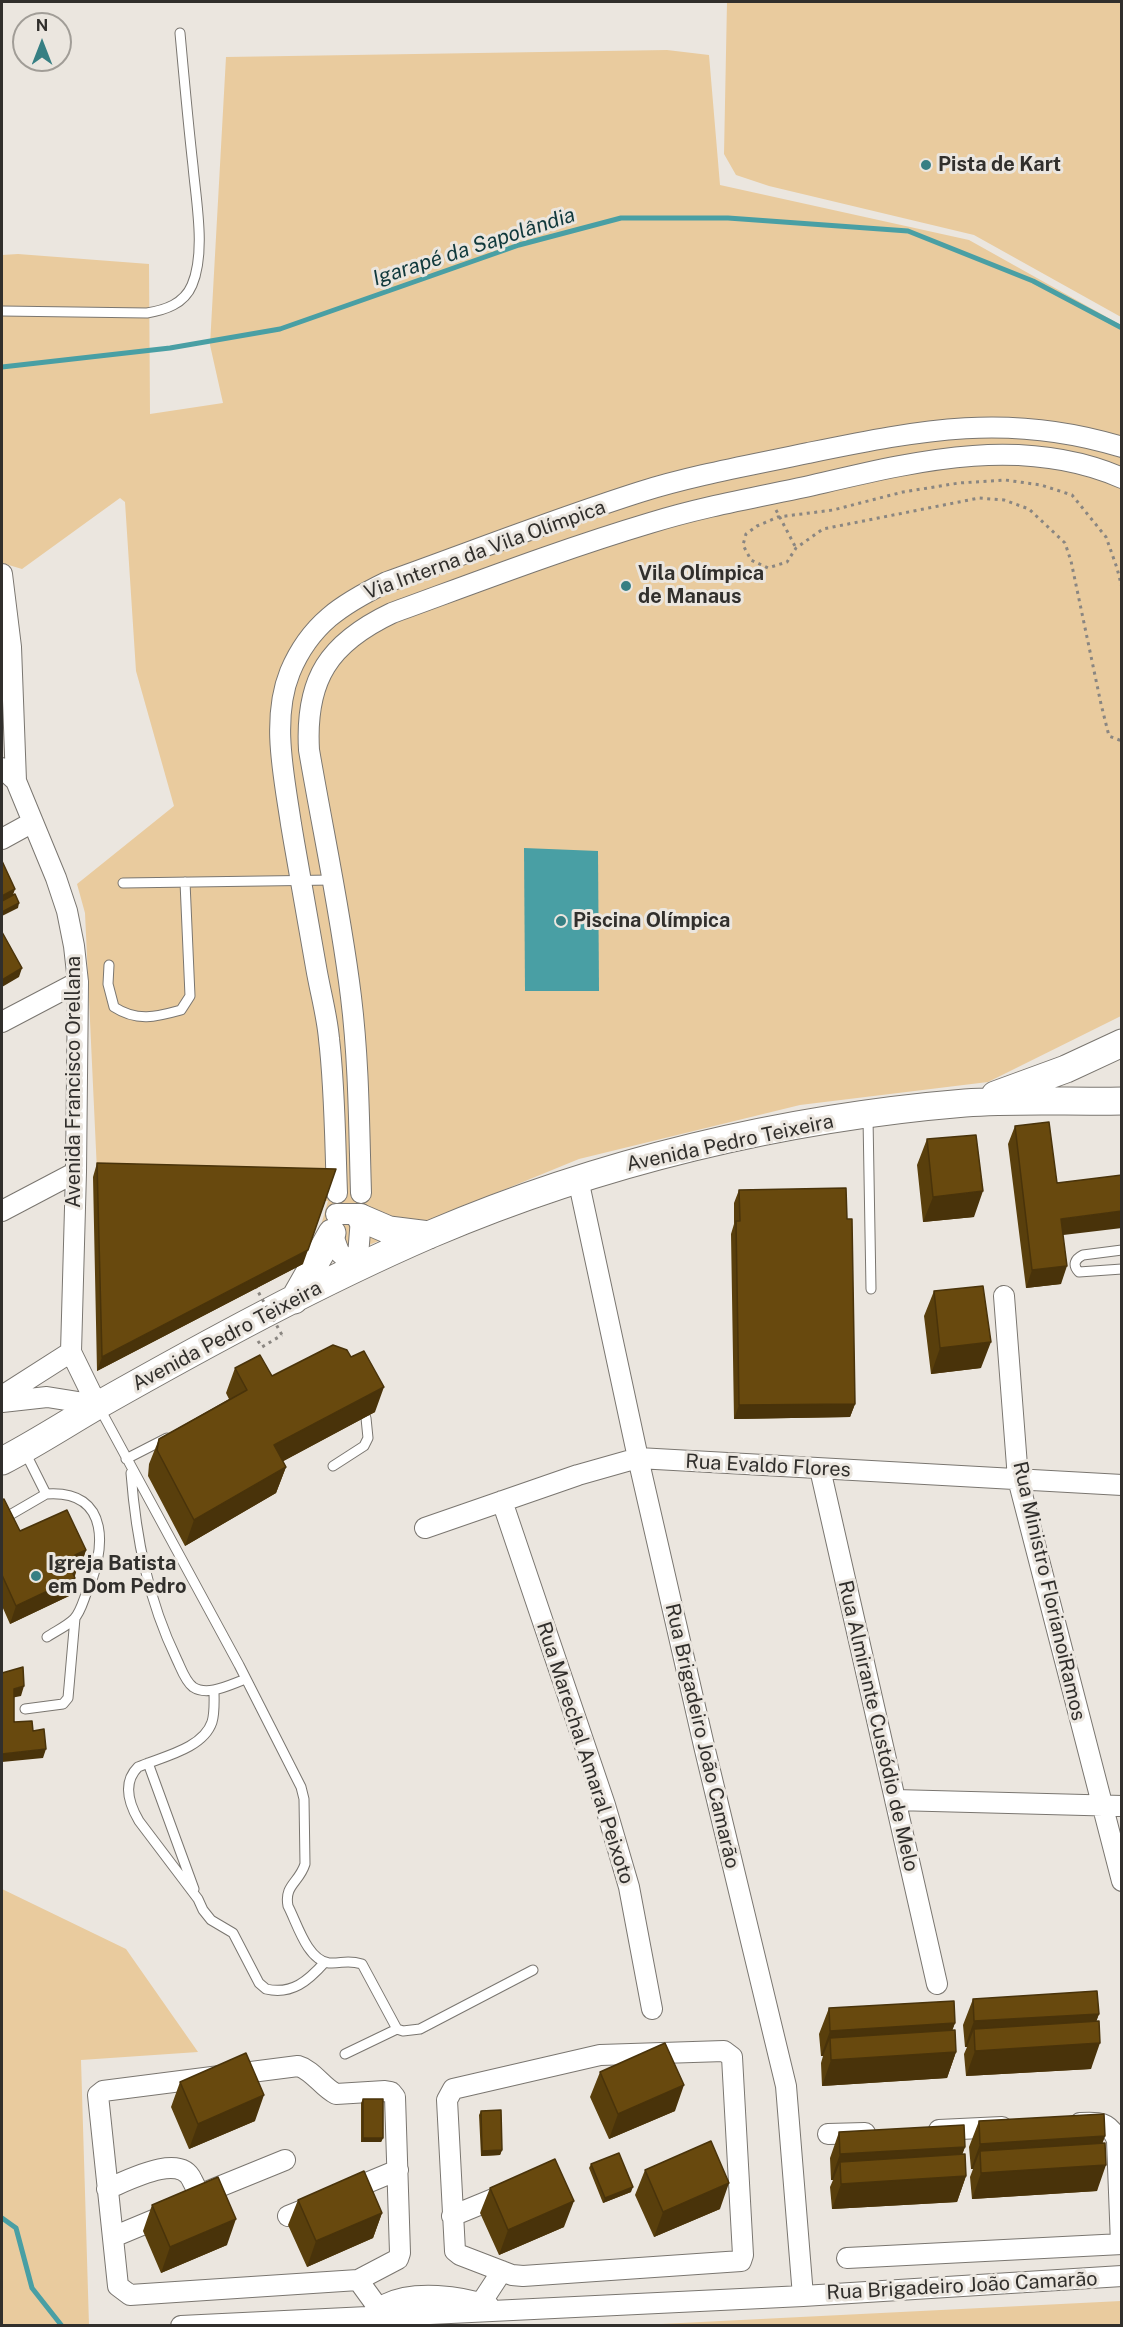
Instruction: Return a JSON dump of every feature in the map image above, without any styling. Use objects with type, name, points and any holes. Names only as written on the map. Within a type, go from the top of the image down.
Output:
[{"type":"street","name":"Via Interna da Vila Olímpica","points":[[337,1193],[329,1037],[300,881],[280,732],[283,699],[290,673],[303,647],[320,625],[349,601],[387,582],[641,492],[764,463],[880,438],[988,426],[1036,428],[1122,447]]},
{"type":"street","points":[[936,430],[941,458]]},
{"type":"street","name":"Via Interna da Vila Olímpica","points":[[350,1214],[358,1085],[354,1031],[333,880],[309,750],[309,708],[315,687],[323,669],[341,645],[365,626],[392,613],[650,523],[711,507],[941,458],[981,455],[1024,455],[1067,461],[1122,478]]},
{"type":"street","points":[[764,463],[772,494]]},
{"type":"street","points":[[541,527],[550,557]]},
{"type":"street","points":[[446,562],[455,590]]},
{"type":"street","points":[[2,574],[11,647],[9,775]]},
{"type":"street","name":"Avenida Francisco Orellana","points":[[9,775],[33,822],[56,878],[67,911],[74,946],[78,982],[71,1352],[98,1405]]},
{"type":"street","points":[[2,838],[33,822]]},
{"type":"street","points":[[2,1022],[78,982]]},
{"type":"street","points":[[329,1037],[354,1031]]},
{"type":"street","points":[[968,1103],[1038,1080],[1122,1043]]},
{"type":"street","name":"Avenida Pedro Teixeira","points":[[13,1455],[98,1405],[294,1300],[357,1269],[429,1235],[578,1179],[726,1140],[868,1115],[968,1103],[1122,1101]]},
{"type":"street","points":[[2,1211],[76,1172]]},
{"type":"street","name":"Rua Brigadeiro João Camarão","points":[[578,1179],[638,1458],[786,2086],[803,2296]]},
{"type":"street","points":[[350,1214],[388,1230],[429,1235]]},
{"type":"street","points":[[350,1214],[339,1252],[357,1269]]},
{"type":"street","points":[[350,1214],[357,1269]]},
{"type":"street","points":[[294,1300],[350,1214]]},
{"type":"street","name":"Rua Ministro FlorianoiRamos","points":[[1004,1296],[1018,1479],[1122,1881]]},
{"type":"street","points":[[2,1396],[71,1352]]},
{"type":"street","points":[[2,1402],[47,1397],[98,1405]]},
{"type":"street","name":"Rua Evaldo Flores","points":[[425,1528],[578,1475],[638,1458],[1122,1485]]},
{"type":"street","name":"Rua Almirante Custódio de Melo","points":[[820,1469],[937,1984]]},
{"type":"street","name":"Rua Marechal Amaral Peixoto","points":[[502,1501],[605,1805],[629,1887],[652,2009]]},
{"type":"street","points":[[895,1800],[1122,1806]]},
{"type":"street","points":[[724,2050],[729,2053],[732,2057],[741,2261],[523,2276],[502,2271],[455,2251],[447,2100],[453,2089],[600,2055],[724,2050]]},
{"type":"street","points":[[298,2066],[304,2068],[329,2091],[336,2094],[385,2091],[391,2092],[395,2097],[400,2253],[398,2259],[358,2280],[130,2295],[118,2286],[107,2188],[98,2102],[98,2094],[103,2091],[298,2066]]},
{"type":"street","points":[[846,2258],[1121,2244],[1117,2140],[1113,2131],[1098,2122],[1063,2124]]},
{"type":"street","points":[[922,2130],[1016,2126]]},
{"type":"street","points":[[828,2134],[887,2132]]},
{"type":"street","points":[[198,2195],[285,2160]]},
{"type":"street","points":[[107,2188],[161,2168],[176,2167],[190,2175],[198,2195],[197,2202],[113,2236]]},
{"type":"street","points":[[288,2216],[398,2170]]},
{"type":"street","points":[[452,2216],[523,2187]]},
{"type":"street","points":[[481,2303],[502,2271]]},
{"type":"street","name":"Rua Brigadeiro João Camarão","points":[[181,2325],[374,2313],[500,2310],[803,2296],[1122,2276]]},
{"type":"street","points":[[358,2280],[374,2313],[387,2303],[429,2296],[472,2300],[500,2310]]},
{"type":"lane","points":[[2,311],[147,313],[174,306],[184,298],[195,272],[198,235],[180,33]]},
{"type":"lane","points":[[123,883],[333,880]]},
{"type":"lane","points":[[109,965],[108,984],[114,1007],[129,1017],[162,1015],[181,1010],[190,996],[185,882]]},
{"type":"lane","points":[[868,1115],[871,1289]]},
{"type":"lane","points":[[1122,1250],[1083,1255],[1075,1262],[1075,1268],[1079,1272],[1122,1269]]},
{"type":"lane","points":[[98,1405],[301,1786],[304,1799],[304,1864],[302,1874],[289,1887],[287,1897],[288,1906],[316,1957],[325,1962],[334,1963],[344,1960],[362,1964],[397,2029],[403,2031],[420,2029],[532,1970]]},
{"type":"lane","points":[[333,1466],[364,1446],[368,1438],[366,1418]]},
{"type":"lane","points":[[128,1463],[179,1432]]},
{"type":"lane","points":[[13,1455],[46,1494]]},
{"type":"lane","points":[[128,1463],[136,1529],[153,1602],[186,1679],[193,1687],[202,1690],[214,1690],[246,1679]]},
{"type":"lane","points":[[3,1519],[46,1494],[60,1493],[83,1502],[94,1511],[101,1538],[95,1575],[75,1618],[68,1698],[63,1704],[26,1709]]},
{"type":"lane","points":[[47,1637],[75,1618]]},
{"type":"lane","points":[[198,1899],[131,1808],[129,1782],[132,1773],[138,1767],[190,1746],[204,1736],[212,1723],[214,1690]]},
{"type":"lane","points":[[148,1763],[203,1910],[211,1920],[233,1933],[259,1983],[266,1989],[288,1991],[310,1978],[325,1962]]},
{"type":"lane","points":[[345,2054],[397,2029]]},
{"type":"path","points":[[1122,588],[1106,537],[1072,495],[1041,485],[1005,480],[959,483],[903,492],[833,510],[778,517],[757,526],[746,534],[743,545],[751,560],[768,568],[787,562],[796,548],[823,529],[979,498],[1004,500],[1029,509],[1065,543],[1074,572],[1109,736],[1122,741]]},
{"type":"path","points":[[778,517],[796,548]]},
{"type":"path","points":[[252,1281],[282,1335],[262,1347]]},
{"type":"shaded area","name":"Pista de Kart","points":[[727,2],[1121,2],[1121,317],[974,235],[769,186],[736,175],[724,154]]},
{"type":"shaded area","name":"Vila Olímpica de Manaus","points":[[667,50],[709,55],[720,185],[969,240],[1121,325],[1121,1016],[988,1082],[800,1105],[579,1159],[298,1274],[322,1222],[328,1201],[98,1193],[85,913],[77,884],[174,806],[136,671],[125,502],[120,498],[22,569],[2,563],[2,255],[18,254],[149,264],[150,414],[223,403],[210,345],[226,57]]},
{"type":"shaded area","points":[[2,1889],[126,1949],[198,2052],[81,2060],[89,2325],[2,2325]]},
{"type":"shaded area","points":[[1121,2301],[1121,2325],[641,2325]]},
{"type":"water","name":"Piscina Olímpica","points":[[524,848],[598,851],[599,991],[525,991]]},
{"type":"building","points":[[2,861],[15,889],[2,896]]},
{"type":"building","points":[[15,894],[19,903],[2,912],[2,901]]},
{"type":"building","points":[[2,932],[22,968],[2,980]]},
{"type":"building","points":[[1049,1122],[1057,1183],[1122,1175],[1122,1211],[1061,1219],[1067,1266],[1032,1270],[1015,1126]]},
{"type":"building","points":[[976,1135],[983,1191],[933,1197],[927,1139]]},
{"type":"building","points":[[97,1163],[336,1169],[308,1250],[102,1357]]},
{"type":"building","points":[[846,1188],[847,1219],[852,1219],[855,1404],[739,1405],[736,1221],[740,1221],[739,1190]]},
{"type":"building","points":[[983,1286],[991,1342],[940,1348],[934,1291]]},
{"type":"building","points":[[333,1345],[347,1350],[351,1357],[364,1351],[384,1387],[274,1445],[286,1467],[194,1520],[157,1450],[159,1439],[247,1390],[235,1368],[260,1355],[272,1376]]},
{"type":"building","name":"Igreja Batista em Dom Pedro","points":[[4,1499],[20,1531],[67,1510],[86,1550],[75,1555],[79,1563],[70,1567],[75,1578],[16,1606],[2,1575],[2,1500]]},
{"type":"building","points":[[23,1667],[24,1686],[14,1689],[14,1722],[32,1721],[33,1731],[44,1729],[46,1749],[2,1754],[2,1673]]},
{"type":"building","points":[[1097,1991],[1099,2014],[974,2021],[973,1999]]},
{"type":"building","points":[[954,2001],[955,2023],[830,2031],[829,2008]]},
{"type":"building","points":[[1099,2021],[1100,2043],[975,2051],[974,2029]]},
{"type":"building","points":[[955,2030],[956,2052],[831,2060],[830,2038]]},
{"type":"building","points":[[665,2043],[684,2085],[618,2114],[600,2072]]},
{"type":"building","points":[[246,2053],[264,2095],[198,2124],[180,2082]]},
{"type":"building","points":[[363,2099],[383,2099],[383,2138],[363,2138]]},
{"type":"building","points":[[501,2110],[502,2150],[482,2151],[481,2111]]},
{"type":"building","points":[[1104,2114],[1105,2136],[980,2144],[979,2121]]},
{"type":"building","points":[[964,2125],[965,2147],[840,2154],[839,2132]]},
{"type":"building","points":[[711,2141],[729,2183],[663,2212],[645,2170]]},
{"type":"building","points":[[1105,2143],[1106,2165],[981,2173],[980,2151]]},
{"type":"building","points":[[619,2153],[633,2187],[605,2198],[591,2164]]},
{"type":"building","points":[[965,2154],[966,2176],[841,2184],[840,2162]]},
{"type":"building","points":[[555,2159],[574,2201],[508,2230],[490,2188]]},
{"type":"building","points":[[364,2171],[382,2213],[316,2241],[298,2200]]},
{"type":"building","points":[[218,2177],[236,2219],[170,2247],[152,2205]]},
{"type":"waterway","name":"Igarapé da Sapolândia","points":[[2,367],[170,348],[280,329],[519,245],[621,218],[728,218],[908,231],[1033,281],[1122,328]]},
{"type":"waterway","points":[[2,2218],[16,2228],[32,2288],[62,2326]]},
{"type":"place","name":"Pista de Kart","points":[[926,165]]},
{"type":"place","name":"Vila Olímpica de Manaus","points":[[626,586]]},
{"type":"place","name":"Piscina Olímpica","points":[[561,921]]},
{"type":"place","name":"Igreja Batista em Dom Pedro","points":[[36,1576]]}]
